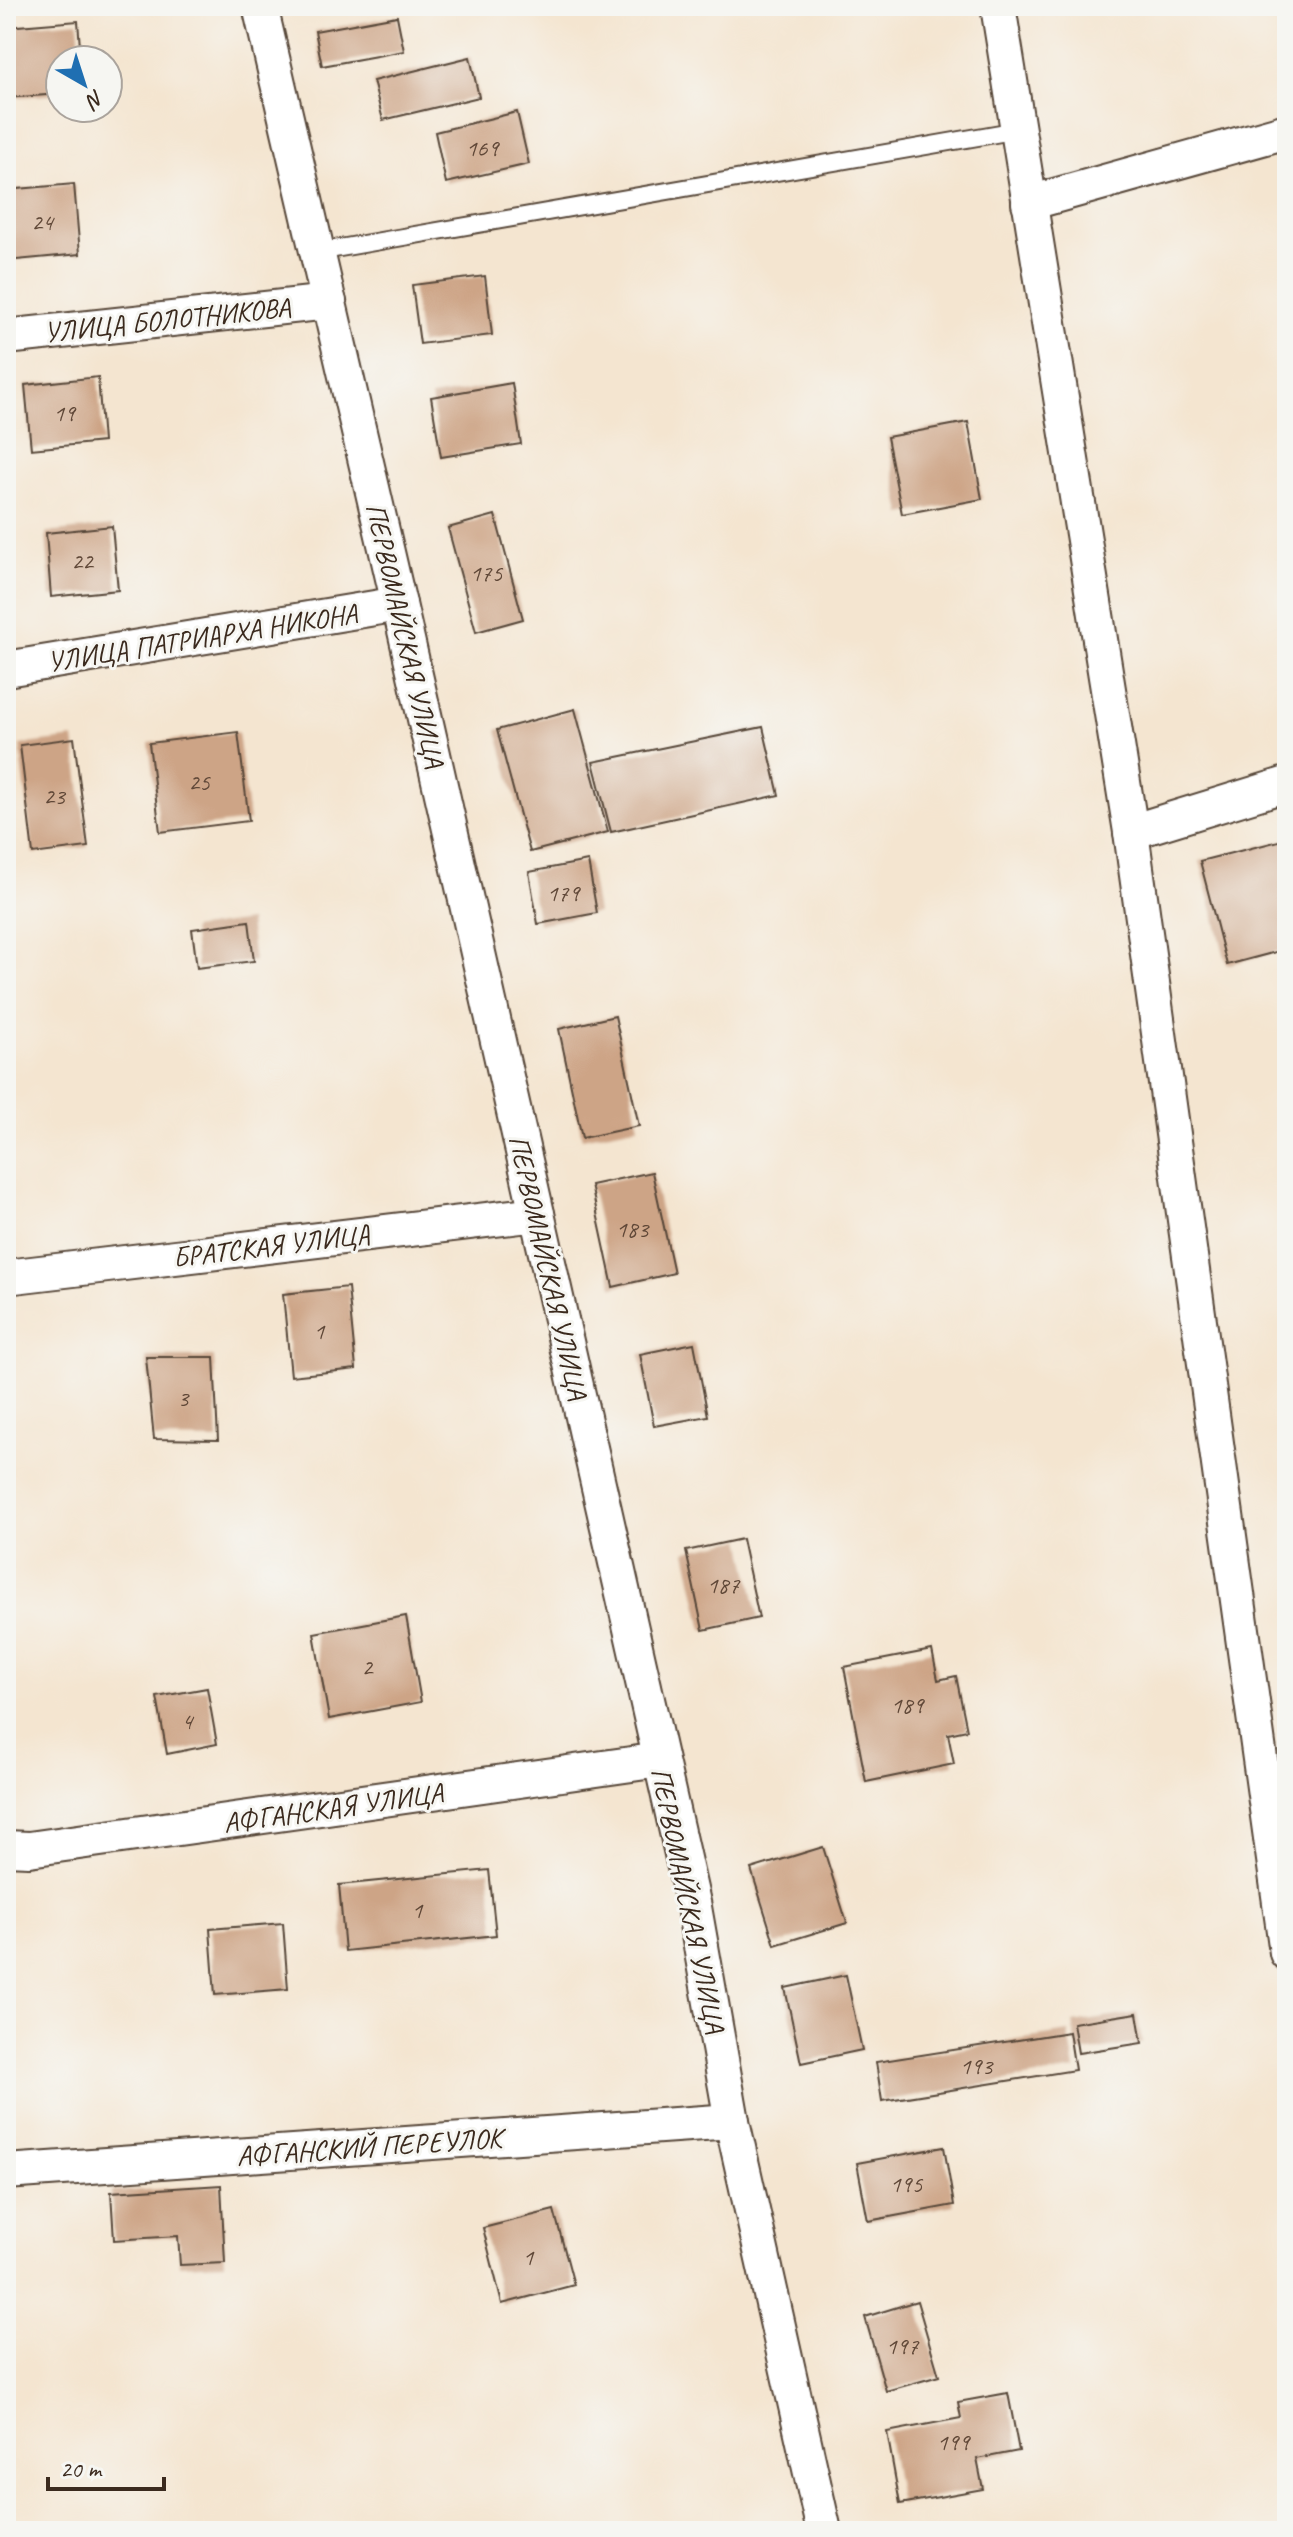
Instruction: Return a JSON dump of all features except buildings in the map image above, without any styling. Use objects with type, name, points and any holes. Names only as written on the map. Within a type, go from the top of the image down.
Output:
[{"type":"street","name":"ПЕРВОМАЙСКАЯ УЛИЦА","points":[[260,6],[399,604],[694,1907],[732,2121],[824,2531]]},
{"type":"street","points":[[998,6],[1131,832],[1287,1953]]},
{"type":"street","points":[[1029,203],[1287,131]]},
{"type":"street","name":"УЛИЦА БОЛОТНИКОВА","points":[[6,337],[329,302]]},
{"type":"street","name":"УЛИЦА ПАТРИАРХА НИКОНА","points":[[6,669],[399,604]]},
{"type":"street","points":[[1131,832],[1287,784]]},
{"type":"street","name":"БРАТСКАЯ УЛИЦА","points":[[6,1277],[537,1214]]},
{"type":"street","name":"АФГАНСКАЯ УЛИЦА","points":[[6,1848],[29,1849],[660,1760]]},
{"type":"street","name":"АФГАНСКИЙ ПЕРЕУЛОК","points":[[6,2172],[732,2121]]},
{"type":"lane","points":[[317,252],[1018,130]]}]
